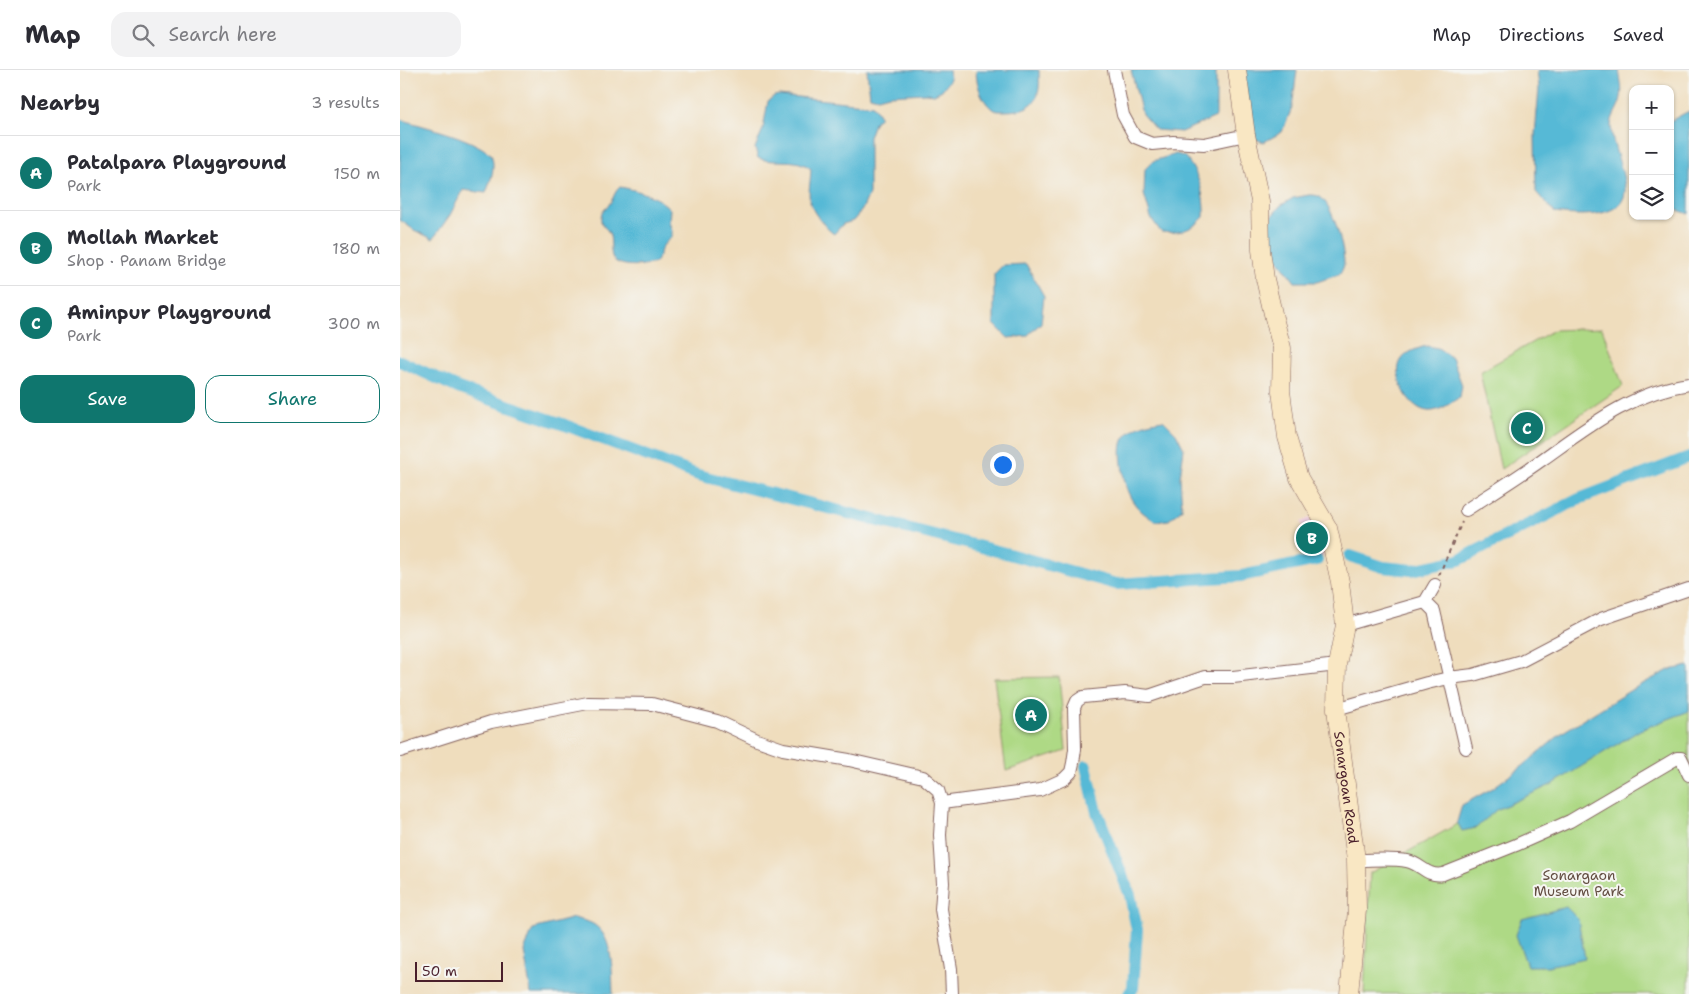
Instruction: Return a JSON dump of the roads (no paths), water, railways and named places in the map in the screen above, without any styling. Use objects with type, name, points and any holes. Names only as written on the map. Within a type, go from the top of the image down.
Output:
[{"type":"street","points":[[1114,70],[1123,115],[1136,137],[1152,144],[1172,142],[1204,144],[1246,135]]},
{"type":"street","name":"Sonargoan Road","points":[[1237,70],[1246,135],[1260,202],[1261,250],[1265,279],[1282,348],[1281,391],[1287,437],[1299,478],[1328,528],[1340,582],[1345,625],[1336,665],[1336,709],[1356,860],[1357,910],[1349,994]]},
{"type":"street","points":[[1466,510],[1593,423],[1632,401],[1672,386],[1689,384]]},
{"type":"street","points":[[1345,625],[1425,602],[1435,585]]},
{"type":"street","points":[[1336,709],[1427,683],[1449,678],[1473,676],[1521,661],[1601,620],[1689,589]]},
{"type":"street","points":[[1425,602],[1434,611],[1466,748]]},
{"type":"street","points":[[942,803],[1040,790],[1064,779],[1071,772],[1075,749],[1074,708],[1077,701],[1083,698],[1125,694],[1149,696],[1205,677],[1232,677],[1336,665]]},
{"type":"street","points":[[400,751],[491,722],[588,703],[652,704],[717,722],[757,740],[783,749],[849,760],[923,777],[938,790],[942,803],[940,835],[944,883],[942,909],[951,968],[952,994]]},
{"type":"street","points":[[1356,860],[1410,861],[1428,872],[1436,875],[1443,874],[1570,821],[1677,758],[1681,758],[1689,775]]},
{"type":"water","points":[[867,70],[949,70],[950,79],[942,90],[934,94],[889,95],[878,98],[870,96]]},
{"type":"water","points":[[977,70],[1039,70],[1039,85],[1036,99],[1028,106],[1013,111],[992,109],[980,92],[977,82]]},
{"type":"water","points":[[1131,70],[1216,70],[1216,117],[1181,132],[1156,130],[1142,114]]},
{"type":"water","points":[[1241,70],[1297,70],[1292,108],[1282,132],[1264,142],[1248,137]]},
{"type":"water","points":[[1537,70],[1619,70],[1622,94],[1611,126],[1625,187],[1624,198],[1610,211],[1587,215],[1555,213],[1536,192],[1535,135],[1539,88]]},
{"type":"water","points":[[774,96],[873,105],[880,116],[874,123],[869,137],[869,194],[862,210],[853,221],[843,224],[834,234],[824,225],[812,208],[809,196],[811,169],[799,163],[758,158],[755,148],[763,129],[768,101]]},
{"type":"water","points":[[1689,111],[1689,214],[1674,209],[1674,119]]},
{"type":"water","points":[[400,119],[447,133],[481,147],[491,154],[492,174],[486,193],[463,190],[450,215],[433,239],[414,230],[400,220]]},
{"type":"water","points":[[1176,154],[1184,156],[1194,170],[1202,193],[1204,217],[1195,225],[1185,230],[1161,232],[1151,218],[1144,194],[1145,169],[1153,161]]},
{"type":"water","points":[[620,187],[647,194],[660,200],[670,209],[669,222],[672,237],[663,247],[655,263],[638,266],[624,265],[614,260],[612,256],[610,236],[601,222],[601,217]]},
{"type":"water","points":[[1309,195],[1320,197],[1329,209],[1340,238],[1344,264],[1340,274],[1317,282],[1295,282],[1273,253],[1266,234],[1272,216],[1280,206],[1293,198]]},
{"type":"water","points":[[1026,264],[1044,296],[1041,323],[1027,336],[1008,338],[994,324],[994,274],[1003,265]]},
{"type":"water","points":[[1426,346],[1438,348],[1452,358],[1462,385],[1460,397],[1432,411],[1416,406],[1410,400],[1400,383],[1399,374],[1399,366],[1404,356]]},
{"type":"water","points":[[1163,420],[1176,433],[1184,449],[1180,477],[1182,509],[1169,520],[1155,521],[1140,510],[1130,497],[1123,474],[1121,450],[1125,437],[1133,430],[1148,423]]},
{"type":"water","points":[[1689,666],[1689,711],[1640,730],[1553,784],[1496,810],[1476,828],[1462,831],[1457,822],[1462,805],[1491,789],[1523,766],[1563,732],[1631,690],[1669,670]]},
{"type":"water","points":[[1566,907],[1578,919],[1585,958],[1548,966],[1527,966],[1516,935],[1522,919]]},
{"type":"water","points":[[574,918],[593,924],[605,937],[612,966],[613,994],[531,994],[524,951],[533,929]]},
{"type":"waterway","points":[[400,361],[458,388],[565,425],[698,475],[1005,553],[1116,584],[1241,576],[1317,560]]},
{"type":"waterway","points":[[1350,556],[1383,567],[1412,570],[1459,560],[1579,499],[1689,457]]},
{"type":"waterway","points":[[1086,766],[1097,812],[1130,895],[1137,930],[1133,988],[1129,994]]},
{"type":"place","name":"Aminpur Playground","points":[[1527,428]]},
{"type":"place","name":"Mollah Market","points":[[1312,538]]},
{"type":"place","name":"Patalpara Playground","points":[[1031,715]]},
{"type":"park label","name":"Sonargaon Museum Park","points":[[1579,884]]}]
